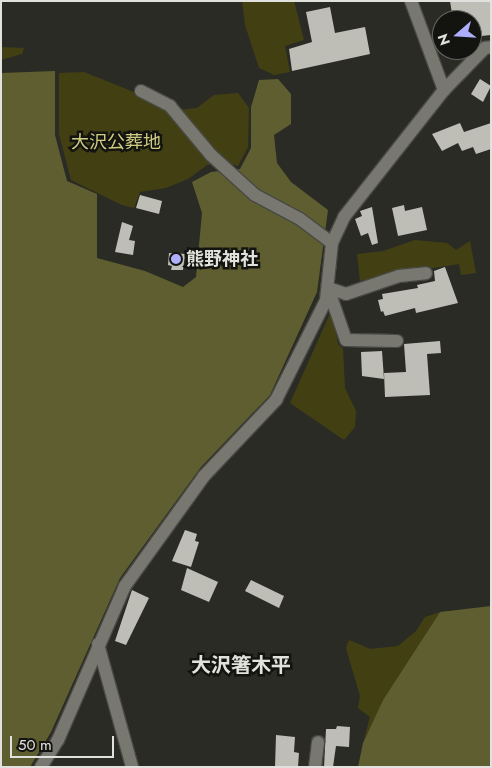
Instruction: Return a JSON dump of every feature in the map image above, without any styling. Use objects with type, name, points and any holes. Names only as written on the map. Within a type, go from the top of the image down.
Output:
[{"type":"street","points":[[411,1],[444,90]]},
{"type":"street","points":[[40,767],[58,740],[98,644],[125,586],[204,476],[276,400],[326,300],[332,243],[344,216],[444,90],[484,48],[491,47]]},
{"type":"street","points":[[141,92],[170,106],[211,155],[255,195],[300,219],[332,243]]},
{"type":"street","points":[[328,288],[346,294],[399,276],[426,273]]},
{"type":"street","points":[[328,288],[346,340],[397,342]]},
{"type":"street","points":[[98,644],[132,767]]},
{"type":"street","points":[[315,767],[318,742]]},
{"type":"green space","points":[[242,1],[294,1],[304,40],[285,46],[290,72],[274,75],[259,68],[245,25]]},
{"type":"green space","points":[[1,47],[24,48],[22,54],[1,60]]},
{"type":"green space","name":"大沢公葬地","points":[[84,72],[139,94],[168,111],[197,108],[214,95],[238,93],[249,108],[248,147],[238,166],[225,162],[207,165],[188,179],[166,188],[140,192],[134,208],[122,205],[71,180],[59,134],[59,73]]},
{"type":"green space","points":[[415,240],[447,243],[456,250],[470,241],[476,273],[461,275],[459,264],[427,269],[421,266],[360,281],[357,254],[383,251]]},
{"type":"green space","points":[[332,309],[338,344],[343,349],[345,388],[356,411],[355,427],[344,440],[290,403]]},
{"type":"green space","points":[[440,612],[383,700],[363,743],[370,717],[358,708],[360,696],[346,648],[349,640],[370,649],[398,646],[416,631],[425,617]]},
{"type":"shaded area","points":[[55,71],[55,135],[67,181],[97,194],[97,258],[145,271],[183,287],[196,277],[202,213],[192,182],[211,172],[240,169],[251,148],[251,107],[259,80],[278,79],[291,94],[291,124],[274,135],[277,163],[291,182],[328,210],[317,292],[270,395],[201,467],[120,578],[51,732],[30,767],[1,767],[1,73]]},
{"type":"shaded area","points":[[491,606],[491,767],[358,767],[363,743],[383,700],[440,612]]},
{"type":"building","points":[[450,1],[491,1],[491,35],[482,36],[482,10],[451,10]]},
{"type":"building","points":[[330,7],[335,33],[365,27],[370,54],[292,71],[289,49],[312,42],[306,12]]},
{"type":"building","points":[[480,79],[491,86],[483,102],[471,94]]},
{"type":"building","points":[[460,123],[464,132],[491,123],[491,149],[476,154],[473,147],[462,151],[458,143],[442,151],[432,134]]},
{"type":"building","points":[[140,195],[162,201],[159,214],[136,208]]},
{"type":"building","points":[[404,205],[405,211],[422,207],[427,230],[398,236],[392,208]]},
{"type":"building","points":[[372,207],[378,243],[372,245],[368,233],[361,236],[355,219],[362,216],[360,211]]},
{"type":"building","points":[[122,222],[133,226],[129,240],[135,241],[133,255],[115,252]]},
{"type":"building","name":"熊野神社","points":[[169,253],[185,254],[183,270],[171,270],[172,266],[168,265]]},
{"type":"building","points":[[445,267],[458,303],[416,313],[415,308],[385,316],[383,311],[381,312],[378,300],[383,299],[382,294],[418,288],[417,285],[435,281],[434,271]]},
{"type":"building","points":[[440,341],[441,353],[427,354],[430,395],[385,397],[384,373],[406,372],[404,344]]},
{"type":"building","points":[[382,351],[384,379],[362,376],[361,352]]},
{"type":"building","points":[[185,530],[197,534],[195,541],[199,542],[191,567],[172,561]]},
{"type":"building","points":[[187,568],[218,582],[209,602],[181,590]]},
{"type":"building","points":[[251,580],[284,596],[279,608],[245,591]]},
{"type":"building","points":[[132,590],[149,598],[126,645],[115,641]]},
{"type":"building","points":[[337,726],[350,727],[349,747],[336,746],[333,767],[324,767],[326,729],[336,729]]},
{"type":"building","points":[[276,735],[295,737],[294,752],[299,753],[298,767],[275,767]]},
{"type":"place","name":"熊野神社","points":[[176,259]]},
{"type":"district","name":"大沢箸木平","points":[[241,665]]}]
